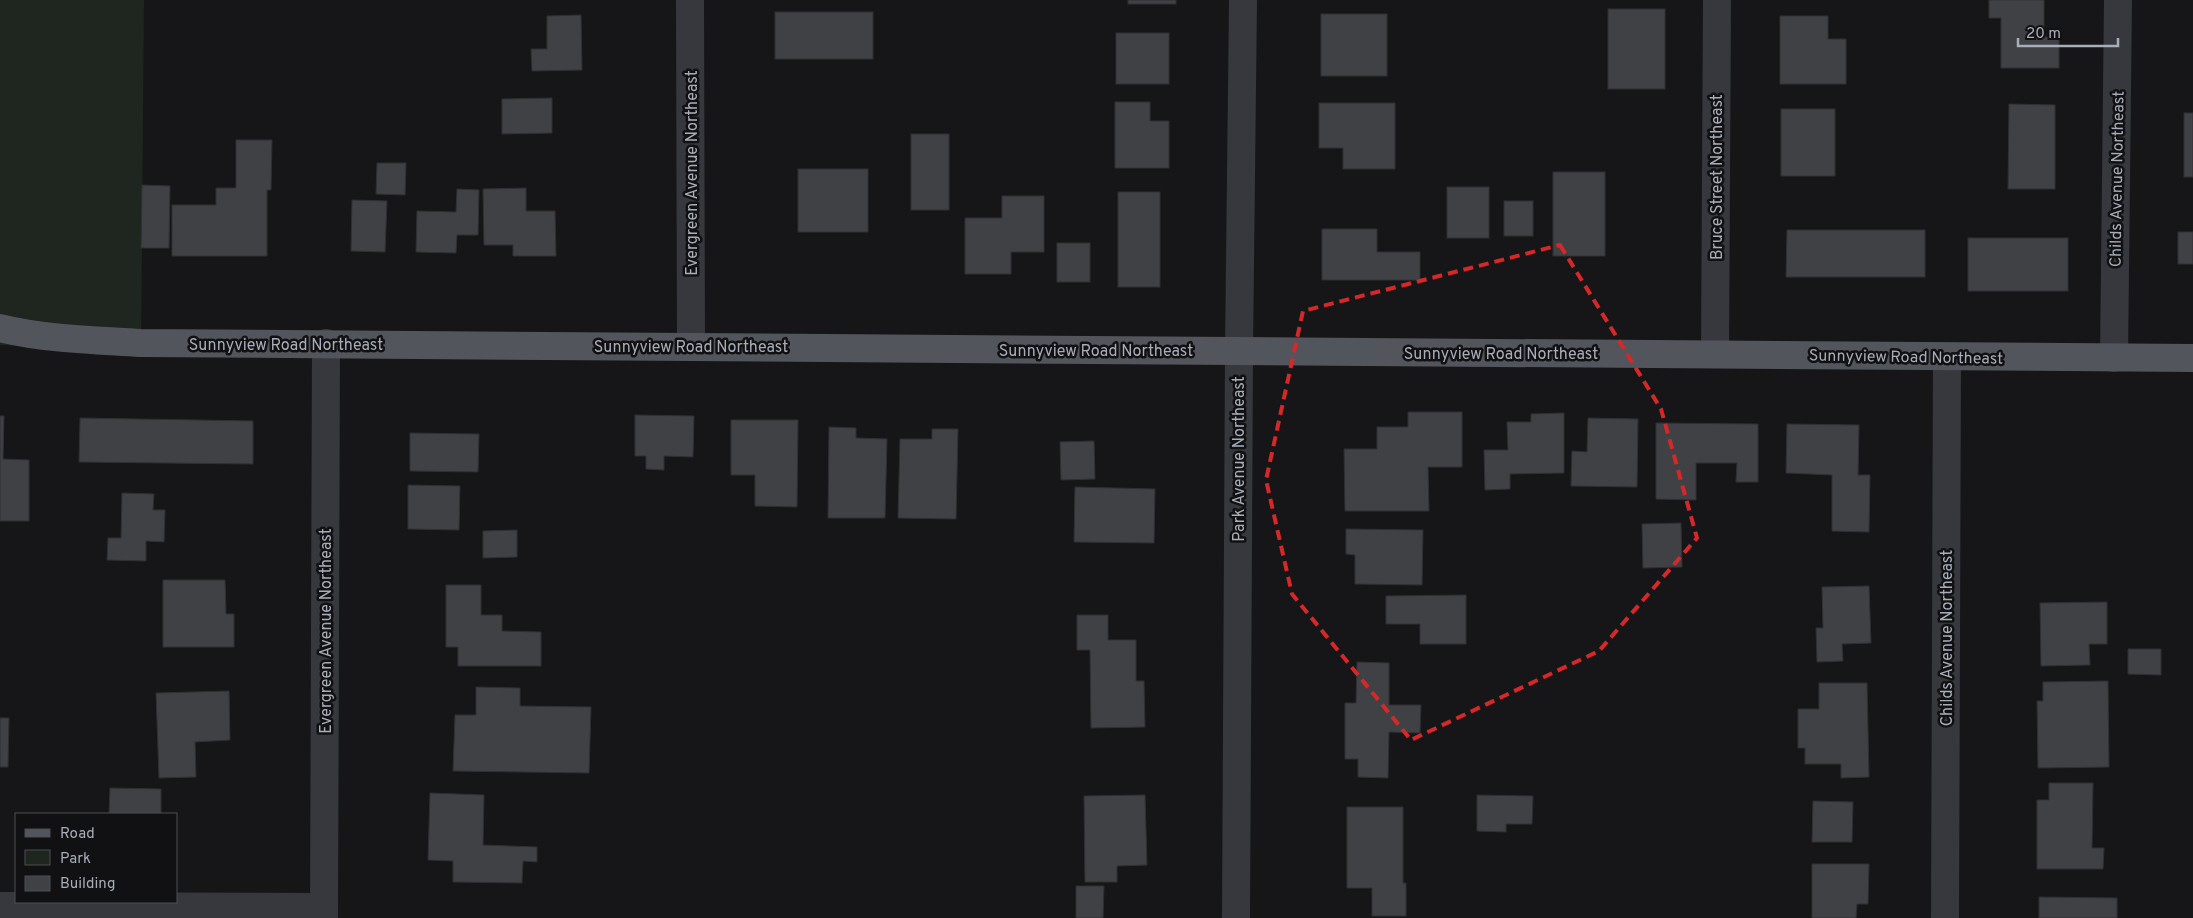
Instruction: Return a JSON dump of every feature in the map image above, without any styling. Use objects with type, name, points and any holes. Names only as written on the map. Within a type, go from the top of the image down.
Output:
[{"type":"main road","name":"Sunnyview Road Northeast","points":[[0,328],[42,335],[140,343],[2193,358]]},
{"type":"street","name":"Evergreen Avenue Northeast","points":[[690,0],[691,347]]},
{"type":"street","name":"Park Avenue Northeast","points":[[1236,918],[1243,0]]},
{"type":"street","name":"Bruce Street Northeast","points":[[1715,354],[1717,0]]},
{"type":"street","name":"Childs Avenue Northeast","points":[[2114,358],[2118,0]]},
{"type":"street","name":"Evergreen Avenue Northeast","points":[[324,913],[326,343]]},
{"type":"street","name":"Childs Avenue Northeast","points":[[1945,918],[1948,357]]},
{"type":"street","points":[[0,906],[324,913]]},
{"type":"highlighted area","points":[[1560,245],[1661,409],[1697,538],[1599,651],[1411,740],[1292,594],[1266,480],[1303,311]]},
{"type":"green space","points":[[0,0],[144,0],[141,350],[0,345]]},
{"type":"building","points":[[1128,0],[1176,0],[1176,4],[1128,4]]},
{"type":"building","points":[[1989,0],[2044,0],[2044,37],[2059,37],[2059,68],[2001,68],[2001,18],[1989,18]]},
{"type":"building","points":[[1608,9],[1665,9],[1665,89],[1608,89]]},
{"type":"building","points":[[775,12],[873,12],[873,59],[775,59]]},
{"type":"building","points":[[1321,14],[1387,14],[1387,76],[1321,76]]},
{"type":"building","points":[[581,15],[582,70],[532,71],[531,49],[547,49],[547,16]]},
{"type":"building","points":[[1780,16],[1828,16],[1828,39],[1846,39],[1846,84],[1780,84]]},
{"type":"building","points":[[1116,33],[1169,33],[1169,84],[1116,84]]},
{"type":"building","points":[[552,98],[552,133],[502,134],[502,99]]},
{"type":"building","points":[[1115,102],[1150,102],[1150,121],[1169,121],[1169,168],[1115,168]]},
{"type":"building","points":[[1319,103],[1395,103],[1395,169],[1343,169],[1343,148],[1319,148]]},
{"type":"building","points":[[2009,104],[2055,105],[2055,189],[2008,189]]},
{"type":"building","points":[[1781,109],[1835,109],[1835,176],[1781,176]]},
{"type":"building","points":[[2184,113],[2193,113],[2193,177],[2184,177]]},
{"type":"building","points":[[911,134],[949,134],[949,210],[911,210]]},
{"type":"building","points":[[236,140],[272,140],[271,190],[267,190],[267,256],[172,256],[172,205],[216,205],[216,188],[236,188]]},
{"type":"building","points":[[377,163],[406,163],[405,195],[376,194]]},
{"type":"building","points":[[798,169],[868,169],[868,232],[798,232]]},
{"type":"building","points":[[1553,172],[1605,172],[1605,256],[1553,256]]},
{"type":"building","points":[[142,185],[170,186],[169,248],[141,248]]},
{"type":"building","points":[[1447,187],[1489,187],[1489,238],[1447,238]]},
{"type":"building","points":[[526,188],[526,211],[555,211],[556,256],[513,256],[513,245],[484,245],[483,189]]},
{"type":"building","points":[[457,189],[479,190],[478,235],[457,235],[456,253],[416,252],[417,211],[456,212]]},
{"type":"building","points":[[1118,192],[1160,192],[1160,287],[1118,287]]},
{"type":"building","points":[[1002,196],[1044,196],[1044,252],[1011,252],[1011,274],[965,274],[965,218],[1002,218]]},
{"type":"building","points":[[352,200],[387,201],[385,252],[351,251]]},
{"type":"building","points":[[1504,201],[1533,201],[1533,236],[1504,236]]},
{"type":"building","points":[[1322,229],[1377,229],[1377,252],[1420,252],[1420,280],[1322,280]]},
{"type":"building","points":[[1787,230],[1925,230],[1925,277],[1786,277]]},
{"type":"building","points":[[2178,232],[2193,232],[2193,264],[2178,264]]},
{"type":"building","points":[[1968,238],[2068,238],[2068,291],[1968,291]]},
{"type":"building","points":[[1057,243],[1090,243],[1090,282],[1057,282]]},
{"type":"building","points":[[1408,412],[1462,412],[1462,467],[1428,467],[1429,511],[1345,511],[1344,449],[1377,449],[1377,427],[1408,427]]},
{"type":"building","points":[[1564,413],[1564,473],[1510,474],[1510,489],[1485,490],[1484,450],[1508,450],[1507,422],[1531,422],[1531,414]]},
{"type":"building","points":[[635,415],[694,416],[693,457],[664,456],[664,470],[646,469],[646,456],[635,456]]},
{"type":"building","points":[[0,416],[4,416],[3,459],[29,460],[29,521],[0,521]]},
{"type":"building","points":[[80,418],[253,421],[253,464],[79,462]]},
{"type":"building","points":[[1588,418],[1638,419],[1637,487],[1571,486],[1572,451],[1587,452]]},
{"type":"building","points":[[731,420],[798,420],[797,507],[755,506],[755,475],[731,475]]},
{"type":"building","points":[[1656,423],[1758,424],[1758,482],[1736,482],[1737,463],[1696,463],[1696,500],[1656,499]]},
{"type":"building","points":[[1787,424],[1859,425],[1858,475],[1870,475],[1869,532],[1832,531],[1832,475],[1786,473]]},
{"type":"building","points":[[829,427],[856,428],[856,438],[887,439],[885,518],[828,518]]},
{"type":"building","points":[[932,429],[958,429],[956,519],[898,518],[900,439],[932,439]]},
{"type":"building","points":[[410,433],[479,434],[478,472],[410,471]]},
{"type":"building","points":[[1094,441],[1095,479],[1061,480],[1060,442]]},
{"type":"building","points":[[408,485],[460,486],[459,530],[408,529]]},
{"type":"building","points":[[1075,487],[1155,489],[1154,543],[1074,542]]},
{"type":"building","points":[[122,493],[154,494],[153,510],[165,510],[164,542],[146,541],[146,561],[107,560],[108,538],[121,538]]},
{"type":"building","points":[[1681,523],[1682,567],[1643,568],[1642,524]]},
{"type":"building","points":[[1346,529],[1423,530],[1422,585],[1355,584],[1355,555],[1346,554]]},
{"type":"building","points":[[517,530],[517,557],[483,558],[483,531]]},
{"type":"building","points":[[163,580],[225,580],[226,614],[234,614],[234,647],[163,647]]},
{"type":"building","points":[[446,585],[481,585],[481,615],[502,615],[502,631],[541,632],[541,666],[458,666],[458,647],[446,647]]},
{"type":"building","points":[[1869,586],[1871,643],[1842,644],[1843,661],[1817,662],[1816,628],[1823,628],[1822,587]]},
{"type":"building","points":[[1466,595],[1466,644],[1420,644],[1420,624],[1386,624],[1386,596]]},
{"type":"building","points":[[2107,602],[2107,644],[2089,644],[2090,665],[2041,666],[2040,603]]},
{"type":"building","points":[[1077,615],[1108,615],[1108,640],[1136,640],[1136,681],[1144,681],[1145,727],[1091,728],[1090,650],[1077,650]]},
{"type":"building","points":[[2128,649],[2161,649],[2161,675],[2128,674]]},
{"type":"building","points":[[1357,662],[1389,663],[1389,705],[1421,705],[1420,733],[1389,732],[1388,778],[1358,777],[1358,759],[1345,759],[1345,703],[1356,703]]},
{"type":"building","points":[[2108,681],[2109,767],[2038,768],[2037,701],[2043,701],[2043,682]]},
{"type":"building","points":[[1819,683],[1867,683],[1869,777],[1841,778],[1841,764],[1805,764],[1805,748],[1798,748],[1798,709],[1819,709]]},
{"type":"building","points":[[476,687],[520,688],[520,706],[591,707],[589,773],[453,771],[455,715],[476,715]]},
{"type":"building","points":[[229,691],[230,740],[195,742],[196,777],[159,778],[156,693]]},
{"type":"building","points":[[0,718],[9,718],[8,767],[0,767]]},
{"type":"building","points":[[2049,783],[2093,783],[2092,848],[2104,848],[2103,869],[2037,869],[2037,800],[2049,800]]},
{"type":"building","points":[[110,788],[161,789],[161,813],[109,813]]},
{"type":"building","points":[[430,793],[484,795],[483,845],[537,847],[537,862],[523,861],[522,883],[453,882],[453,861],[428,860]]},
{"type":"building","points":[[1145,795],[1147,865],[1117,866],[1117,882],[1085,882],[1084,796]]},
{"type":"building","points":[[1477,795],[1533,796],[1532,824],[1506,824],[1506,832],[1477,831]]},
{"type":"building","points":[[1813,801],[1853,802],[1852,842],[1812,842]]},
{"type":"building","points":[[1347,807],[1403,807],[1403,883],[1406,883],[1406,916],[1372,916],[1372,888],[1347,888]]},
{"type":"building","points":[[1812,864],[1869,864],[1868,904],[1857,904],[1856,918],[1812,918]]},
{"type":"building","points":[[1076,886],[1104,886],[1103,918],[1076,918]]},
{"type":"building","points":[[2039,897],[2117,898],[2117,918],[2039,918]]}]
